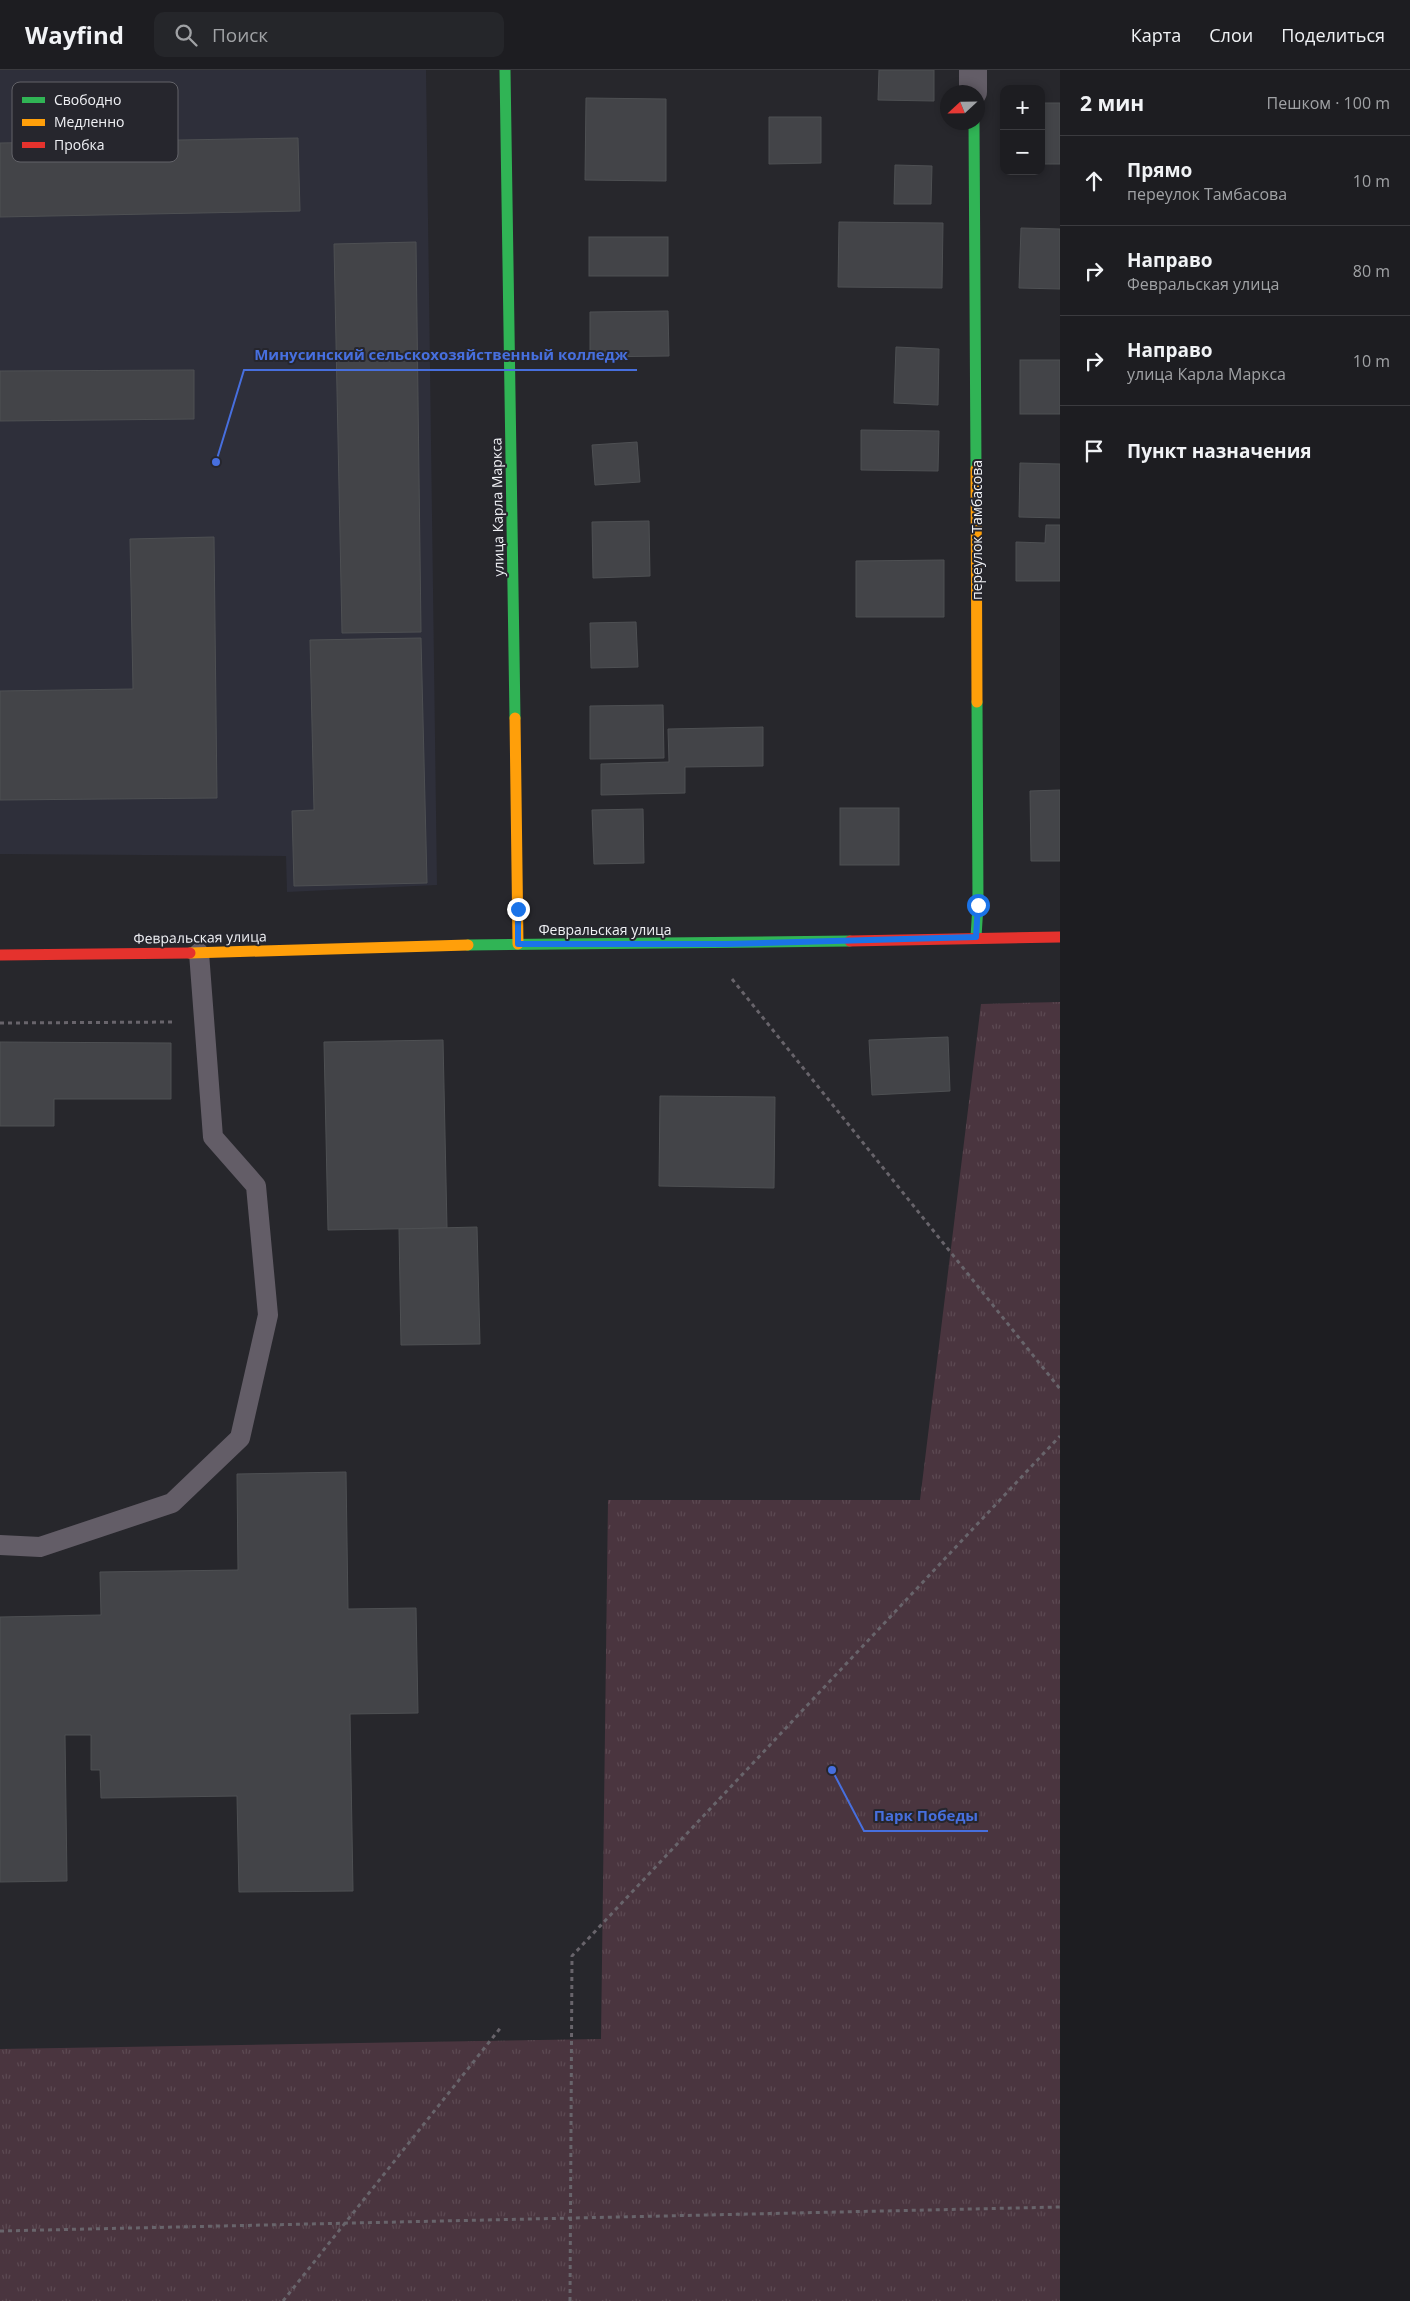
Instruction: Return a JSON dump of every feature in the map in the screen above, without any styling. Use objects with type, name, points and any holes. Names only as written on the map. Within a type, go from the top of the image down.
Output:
[{"type":"street","name":"улица Карла Маркса","points":[[505,70],[518,944]]},
{"type":"street","points":[[973,70],[974,85]]},
{"type":"street","name":"переулок Тамбасова","points":[[974,130],[978,895],[976,937]]},
{"type":"street","name":"Февральская улица","points":[[0,955],[518,944],[726,944],[976,937],[1060,937]]},
{"type":"lane","points":[[0,1545],[40,1547],[172,1502],[240,1438],[268,1315],[256,1186],[213,1138],[199,952]]},
{"type":"path","points":[[727,973],[1060,1389]]},
{"type":"path","points":[[0,1023],[182,1022]]},
{"type":"path","points":[[570,2301],[572,1956],[1060,1436]]},
{"type":"path","points":[[283,2301],[502,2026]]},
{"type":"path","points":[[0,2231],[1060,2207]]},
{"type":"shaded area","points":[[0,70],[426,70],[437,885],[287,892],[286,856],[0,854]]},
{"type":"green space","points":[[1060,1002],[1060,2301],[0,2301],[0,2049],[601,2039],[608,1500],[920,1500],[981,1004]]},
{"type":"building","points":[[879,70],[934,70],[934,101],[878,100]]},
{"type":"building","points":[[586,98],[666,99],[666,181],[585,180]]},
{"type":"building","points":[[1045,103],[1060,103],[1060,164],[1045,164]]},
{"type":"building","points":[[769,117],[821,117],[821,163],[769,164]]},
{"type":"building","points":[[298,138],[300,211],[0,217],[0,143],[12,143],[12,162],[178,162],[178,140]]},
{"type":"building","points":[[895,165],[932,166],[931,204],[894,204]]},
{"type":"building","points":[[839,222],[943,223],[942,288],[838,287]]},
{"type":"building","points":[[1021,228],[1060,229],[1060,289],[1019,288]]},
{"type":"building","points":[[589,237],[668,237],[668,276],[589,276]]},
{"type":"building","points":[[416,242],[421,632],[342,633],[334,244]]},
{"type":"building","points":[[668,311],[669,356],[590,357],[590,312]]},
{"type":"building","points":[[896,347],[939,349],[938,405],[894,403]]},
{"type":"building","points":[[1020,360],[1060,360],[1060,414],[1020,414]]},
{"type":"building","points":[[194,370],[194,419],[0,421],[0,371]]},
{"type":"building","points":[[861,430],[939,431],[938,471],[861,470]]},
{"type":"building","points":[[637,442],[640,482],[595,485],[592,445]]},
{"type":"building","points":[[1020,463],[1060,464],[1060,518],[1019,517]]},
{"type":"building","points":[[649,521],[650,576],[593,578],[592,522]]},
{"type":"building","points":[[1046,525],[1060,525],[1060,581],[1016,581],[1016,542],[1045,543]]},
{"type":"building","points":[[214,537],[217,798],[0,800],[0,691],[133,689],[130,539]]},
{"type":"building","points":[[944,560],[944,617],[856,617],[856,561]]},
{"type":"building","points":[[636,622],[638,667],[591,668],[590,623]]},
{"type":"building","points":[[421,638],[427,883],[294,886],[292,811],[314,810],[310,640]]},
{"type":"building","points":[[663,705],[664,758],[590,759],[590,706]]},
{"type":"building","points":[[763,727],[763,766],[685,767],[685,793],[601,795],[601,764],[669,762],[668,729]]},
{"type":"building","points":[[1060,790],[1060,861],[1031,861],[1030,791]]},
{"type":"building","points":[[840,808],[899,808],[899,865],[840,865]]},
{"type":"building","points":[[643,809],[644,863],[594,864],[592,810]]},
{"type":"building","points":[[948,1037],[950,1091],[872,1095],[869,1040]]},
{"type":"building","points":[[443,1040],[447,1228],[328,1230],[324,1042]]},
{"type":"building","points":[[0,1042],[171,1043],[171,1099],[54,1099],[54,1126],[0,1126]]},
{"type":"building","points":[[660,1096],[775,1097],[774,1188],[659,1186]]},
{"type":"building","points":[[477,1227],[480,1344],[401,1345],[399,1229]]},
{"type":"building","points":[[346,1472],[348,1609],[416,1608],[418,1713],[350,1714],[353,1891],[239,1892],[237,1796],[101,1798],[100,1770],[91,1770],[91,1735],[65,1735],[67,1881],[0,1882],[0,1617],[101,1615],[100,1572],[238,1570],[237,1474]]},
{"type":"traffic: fast","points":[[505,70],[515,718]]},
{"type":"traffic: fast","points":[[974,130],[976,469]]},
{"type":"traffic: fast","points":[[976,937],[978,905],[977,702]]},
{"type":"traffic: fast","points":[[468,945],[850,941]]},
{"type":"traffic: slow","points":[[976,469],[977,702]]},
{"type":"traffic: slow","points":[[515,718],[518,944]]},
{"type":"traffic: slow","points":[[190,953],[468,945]]},
{"type":"traffic: jam","points":[[850,941],[1060,937]]},
{"type":"traffic: jam","points":[[0,955],[190,953]]},
{"type":"place","name":"Минусинский сельскохозяйственный колледж","points":[[216,462]]},
{"type":"place","name":"Парк Победы","points":[[832,1770]]},
{"type":"route","points":[[518,909],[518,944],[726,944],[976,937],[978,905]]}]
